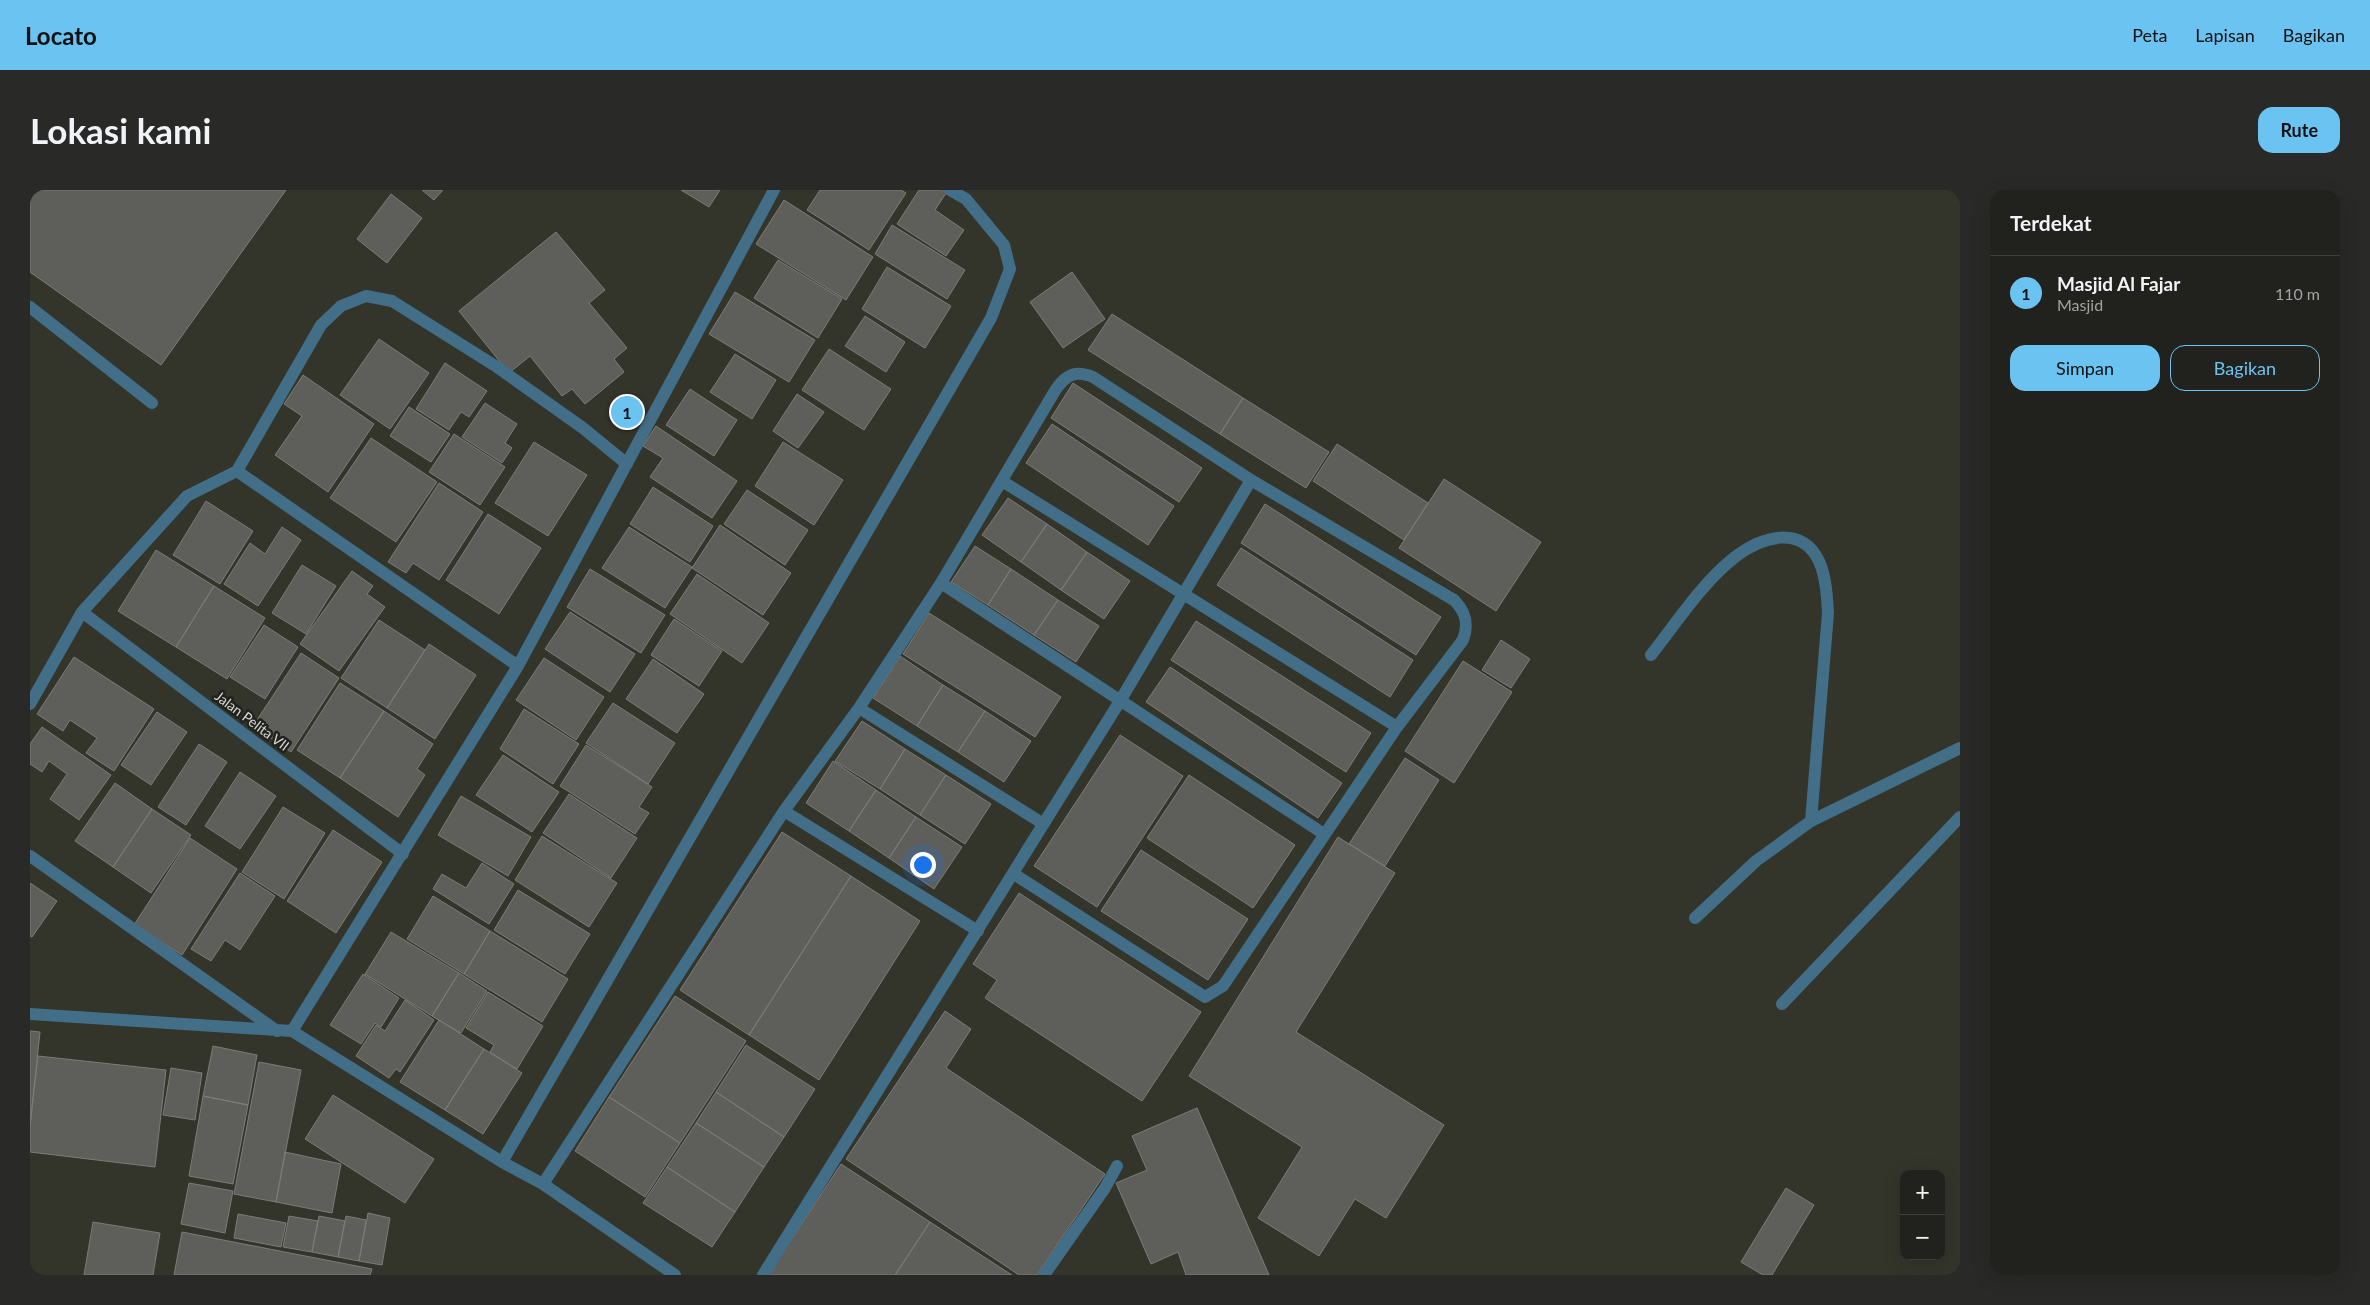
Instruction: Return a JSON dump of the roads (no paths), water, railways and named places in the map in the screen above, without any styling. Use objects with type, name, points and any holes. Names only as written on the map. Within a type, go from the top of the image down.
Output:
[{"type":"lane","points":[[292,1031],[518,666],[774,190]]},
{"type":"lane","points":[[502,1162],[991,318],[1010,270],[1004,245],[966,199],[950,190]]},
{"type":"lane","points":[[30,704],[82,612],[187,496],[237,471],[321,325],[341,306],[366,296],[392,301],[497,367],[583,428],[627,464]]},
{"type":"lane","points":[[30,307],[152,404]]},
{"type":"lane","points":[[543,1184],[784,812],[860,708],[941,584],[1061,381],[1074,373],[1093,377],[1250,480],[1454,600],[1463,610],[1467,628],[1463,640],[1397,727],[1223,986],[1204,996],[1014,874]]},
{"type":"lane","points":[[237,471],[518,666]]},
{"type":"lane","points":[[763,1275],[1014,874],[1042,823],[1120,701],[1250,480]]},
{"type":"lane","points":[[1002,481],[1397,727]]},
{"type":"lane","points":[[1651,655],[1708,583],[1735,557],[1754,544],[1773,538],[1796,538],[1807,545],[1818,560],[1826,583],[1828,613],[1811,821]]},
{"type":"lane","points":[[941,584],[1324,834]]},
{"type":"lane","name":"Jalan Pelita VII","points":[[82,612],[403,854]]},
{"type":"lane","points":[[860,708],[1042,823]]},
{"type":"lane","points":[[1695,918],[1756,861],[1811,821],[1960,748]]},
{"type":"lane","points":[[784,812],[978,931]]},
{"type":"lane","points":[[1782,1004],[1960,817]]},
{"type":"lane","points":[[30,856],[278,1031]]},
{"type":"lane","points":[[30,1014],[292,1031],[502,1162],[543,1184],[674,1275]]},
{"type":"lane","points":[[1044,1275],[1105,1188],[1117,1166]]},
{"type":"place","name":"Masjid Al Fajar","points":[[627,412]]}]
